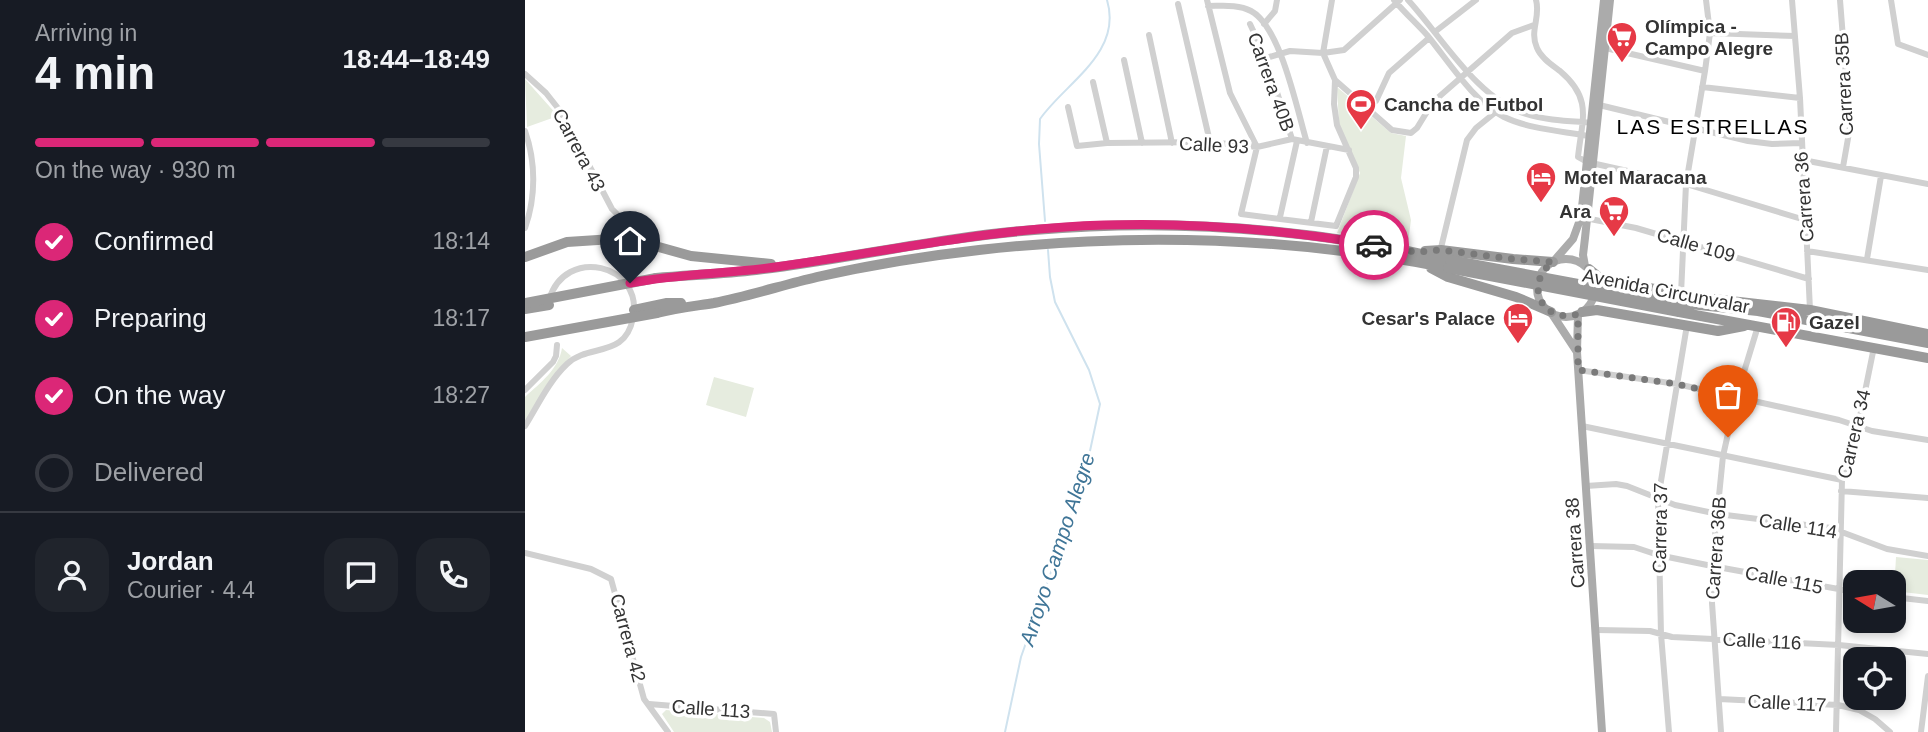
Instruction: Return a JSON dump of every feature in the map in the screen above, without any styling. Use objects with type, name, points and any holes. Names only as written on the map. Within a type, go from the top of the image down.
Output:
[{"type":"highway","name":"Avenida Circunvalar","points":[[525,303],[656,278],[786,266],[976,236],[1103,225],[1193,225],[1338,239],[1416,252],[1440,253],[1449,264]]},
{"type":"highway","points":[[525,257],[558,244],[599,239],[641,242],[706,258],[786,266]]},
{"type":"highway","name":"Avenida Circunvalar","points":[[525,337],[690,305],[714,303],[820,276],[988,249],[1099,240],[1205,239],[1449,264],[1680,303],[1795,317],[1928,343]]},
{"type":"highway","points":[[1440,253],[1553,262]]},
{"type":"highway","points":[[1422,263],[1448,277],[1516,297],[1551,312]]},
{"type":"highway","points":[[1587,267],[1607,280],[1680,303],[1704,298],[1810,310],[1928,334]]},
{"type":"highway","points":[[1704,298],[1722,307]]},
{"type":"highway","points":[[634,310],[675,302],[690,305]]},
{"type":"highway","name":"Avenida Circunvalar","points":[[1680,303],[1753,325],[1928,358]]},
{"type":"highway","points":[[525,309],[549,305]]},
{"type":"highway","points":[[1580,313],[1597,310],[1718,331],[1753,325]]},
{"type":"main road","points":[[1584,218],[1573,239],[1542,272],[1538,287],[1541,301],[1551,312],[1564,317],[1580,313],[1593,300],[1595,292],[1593,276],[1583,255],[1584,218],[1590,162],[1588,136],[1596,105],[1604,0]]},
{"type":"main road","points":[[1602,47],[1610,0]]},
{"type":"main road","points":[[1553,262],[1570,259],[1587,267]]},
{"type":"main road","name":"Carrera 38","points":[[1551,312],[1577,352]]},
{"type":"main road","name":"Carrera 38","points":[[1580,313],[1577,352],[1602,732]]},
{"type":"street","name":"Carrera 40B","points":[[1264,24],[1275,11],[1277,0]]},
{"type":"street","points":[[1332,0],[1323,53],[1335,80],[1392,130],[1402,133],[1411,133],[1417,128],[1433,102],[1512,33],[1534,25]]},
{"type":"street","points":[[1408,0],[1482,87],[1505,105],[1529,115],[1590,122]]},
{"type":"street","points":[[1436,31],[1476,0]]},
{"type":"street","points":[[1536,0],[1538,14],[1534,25],[1534,40],[1538,51],[1578,89],[1590,122],[1588,136],[1578,157],[1685,184],[1805,220]]},
{"type":"street","points":[[1680,303],[1685,184],[1706,71],[1710,33],[1706,0]]},
{"type":"street","name":"Carrera 36","points":[[1792,0],[1800,98],[1810,310]]},
{"type":"street","name":"Carrera 35B","points":[[1840,0],[1850,127],[1843,167]]},
{"type":"street","points":[[1891,0],[1898,44],[1928,55]]},
{"type":"street","points":[[1266,58],[1301,50],[1323,53],[1345,50],[1397,1],[1460,77],[1496,112],[1523,124],[1588,136]]},
{"type":"street","points":[[1307,143],[1281,53],[1258,15],[1242,7],[1207,3],[1230,93],[1257,147],[1241,214],[1336,226],[1356,177],[1356,168],[1337,125],[1335,80]]},
{"type":"street","points":[[1178,4],[1210,142]]},
{"type":"street","name":"Carrera 40B","points":[[1250,24],[1266,58],[1295,140],[1280,217]]},
{"type":"street","points":[[1710,33],[1795,36]]},
{"type":"street","points":[[1149,35],[1172,143]]},
{"type":"street","points":[[1367,108],[1376,101],[1389,73],[1429,37]]},
{"type":"street","points":[[1602,47],[1706,71]]},
{"type":"street","points":[[1123,61],[1142,143]]},
{"type":"street","name":"Carrera 43","points":[[525,74],[547,93],[561,112],[613,209],[625,222],[668,250]]},
{"type":"street","points":[[1093,82],[1107,143]]},
{"type":"street","points":[[1702,86],[1800,98]]},
{"type":"street","points":[[1440,253],[1467,140],[1476,128],[1505,105]]},
{"type":"street","points":[[1596,105],[1748,141],[1801,143]]},
{"type":"street","name":"Calle 93","points":[[1068,107],[1077,146],[1210,142],[1257,147],[1295,140],[1349,150]]},
{"type":"street","name":"Carrera 43","points":[[525,131],[533,173],[531,204],[525,228]]},
{"type":"street","points":[[1311,222],[1327,146]]},
{"type":"street","points":[[1803,160],[1928,184]]},
{"type":"street","points":[[1867,259],[1881,176]]},
{"type":"street","name":"Calle 109","points":[[1584,218],[1636,228],[1809,279]]},
{"type":"street","points":[[1807,251],[1928,270]]},
{"type":"street","points":[[525,426],[566,365],[586,352],[604,351],[619,342],[630,327],[634,310],[631,293],[625,282],[606,269],[594,266],[582,267],[561,278],[554,288],[549,305]]},
{"type":"street","name":"Carrera 37","points":[[1669,732],[1661,634],[1658,499],[1687,325]]},
{"type":"street","name":"Carrera 36B","points":[[1721,732],[1712,566],[1723,456],[1753,325]]},
{"type":"street","points":[[525,390],[553,362],[557,345]]},
{"type":"street","name":"Carrera 34","points":[[1836,732],[1842,480],[1858,426],[1874,347]]},
{"type":"street","points":[[1578,370],[1677,384],[1904,437],[1928,440]]},
{"type":"street","points":[[1582,426],[1842,480]]},
{"type":"street","name":"Calle 114","points":[[1586,486],[1627,486],[1658,499],[1718,514],[1842,531],[1887,550],[1928,556]]},
{"type":"street","points":[[1841,491],[1928,498]]},
{"type":"street","name":"Calle 115","points":[[1591,546],[1634,547],[1658,555],[1843,591]]},
{"type":"street","name":"Carrera 42","points":[[525,553],[590,569],[611,579],[644,699],[669,732]]},
{"type":"street","points":[[1906,598],[1928,601]]},
{"type":"street","name":"Calle 116","points":[[1597,631],[1650,631],[1672,637],[1839,645],[1928,654]]},
{"type":"street","points":[[1921,732],[1926,714],[1928,676]]},
{"type":"street","name":"Calle 117","points":[[1719,699],[1838,705],[1859,710],[1890,732]]},
{"type":"street","name":"Calle 113","points":[[649,704],[774,714],[776,732]]},
{"type":"shaded area","points":[[525,79],[558,116],[527,127]]},
{"type":"shaded area","points":[[1337,87],[1391,133],[1406,136],[1401,178],[1411,220],[1408,243],[1337,233],[1360,173],[1339,124]]},
{"type":"shaded area","points":[[562,348],[571,356],[553,377],[525,422],[525,397],[553,369]]},
{"type":"shaded area","points":[[714,377],[754,388],[746,417],[706,405]]},
{"type":"shaded area","points":[[1896,557],[1928,560],[1928,595],[1906,592],[1906,570],[1895,570]]},
{"type":"shaded area","points":[[666,710],[764,718],[770,722],[772,732],[674,732],[662,714]]},
{"type":"waterway","name":"Arroyo Campo Alegre","points":[[1045,221],[1039,144],[1040,119],[1089,66],[1099,51],[1107,36],[1110,19],[1107,0]]},
{"type":"waterway","name":"Arroyo Campo Alegre","points":[[1005,732],[1021,657],[1084,479],[1100,404],[1089,370],[1055,302],[1048,250]]},
{"type":"way so far","points":[[1374,245],[1416,252],[1441,250],[1553,262],[1542,272],[1538,294],[1545,307],[1557,315],[1564,317],[1578,314],[1578,370],[1677,384],[1736,398],[1728,437]]},
{"type":"place","name":"Olímpica - Campo Alegre","points":[[1622,64]]},
{"type":"place","name":"Cancha de Futbol","points":[[1361,131]]},
{"type":"place","name":"Motel Maracana","points":[[1541,204]]},
{"type":"place","name":"Ara","points":[[1614,238]]},
{"type":"place","name":"Cesar's Palace","points":[[1518,345]]},
{"type":"place","name":"Gazel","points":[[1786,349]]},
{"type":"district","name":"LAS ESTRELLAS","points":[[1713,126]]},
{"type":"route","points":[[630,283],[656,278],[754,270],[976,236],[1103,225],[1193,225],[1291,233],[1374,245]]}]
